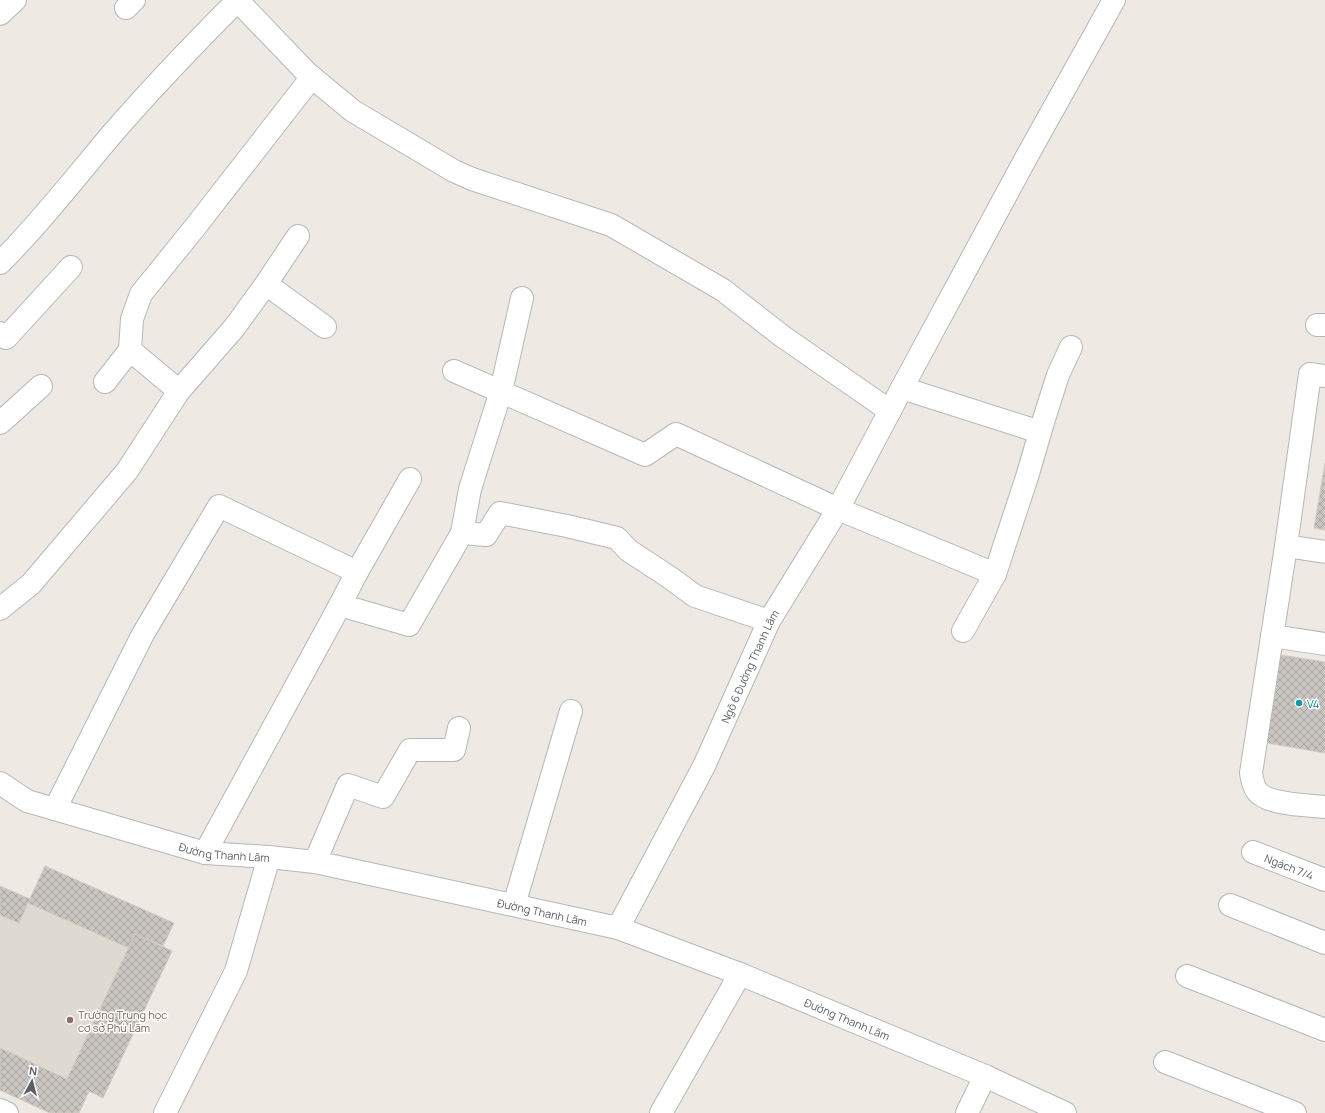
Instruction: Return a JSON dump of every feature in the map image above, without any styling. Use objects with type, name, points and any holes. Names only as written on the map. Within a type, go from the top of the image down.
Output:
[{"type":"street","points":[[0,14],[15,0]]},
{"type":"street","points":[[0,263],[26,237],[113,133],[180,58],[237,0],[312,77],[353,111],[454,171],[472,179],[610,225],[655,250],[723,290],[782,336],[890,411]]},
{"type":"street","name":"Ngõ 6 Đường Thanh Lãm","points":[[618,928],[704,766],[769,621],[838,509],[1026,158],[1114,0]]},
{"type":"street","points":[[105,382],[130,350],[132,319],[141,294],[312,77]]},
{"type":"street","points":[[0,609],[31,584],[127,471],[179,391],[234,328],[298,236]]},
{"type":"street","points":[[2,339],[71,267]]},
{"type":"street","points":[[266,284],[326,327]]},
{"type":"street","points":[[340,605],[409,625],[462,533],[470,489],[501,391],[522,298]]},
{"type":"street","points":[[963,631],[995,574],[1027,477],[1058,375],[1071,347]]},
{"type":"street","points":[[130,350],[179,391]]},
{"type":"street","points":[[454,371],[645,455],[676,434],[838,509],[995,574]]},
{"type":"street","points":[[1317,375],[1286,546],[1251,773],[1257,791],[1264,797],[1275,801],[1325,807]]},
{"type":"street","points":[[0,423],[41,386]]},
{"type":"street","points":[[902,388],[1040,432]]},
{"type":"street","points":[[205,853],[357,572],[410,479]]},
{"type":"street","points":[[55,809],[143,634],[219,506],[357,572]]},
{"type":"street","points":[[462,533],[486,535],[500,513],[567,526],[617,538],[628,550],[695,596],[769,621]]},
{"type":"street","points":[[1286,546],[1325,552]]},
{"type":"street","points":[[1272,636],[1325,644]]},
{"type":"street","points":[[514,905],[571,711]]},
{"type":"street","points":[[314,862],[348,785],[383,797],[410,750],[454,750],[459,728]]},
{"type":"street","name":"Đường Thanh Lãm","points":[[0,783],[27,801],[205,853],[270,857],[314,862],[618,928],[740,974],[985,1076],[1065,1113]]},
{"type":"street","name":"Ngách 7/4","points":[[1253,852],[1325,880]]},
{"type":"street","points":[[165,1113],[236,971],[270,857]]},
{"type":"street","points":[[1230,905],[1325,943]]},
{"type":"street","points":[[661,1113],[740,974]]},
{"type":"street","points":[[1187,976],[1325,1030]]},
{"type":"street","points":[[1165,1062],[1295,1113]]},
{"type":"street","points":[[967,1113],[985,1076]]},
{"type":"street","points":[[0,1110],[7,1113]]},
{"type":"shaded area","name":"Trường Trung học cơ sở Phú Lãm","points":[[0,886],[30,899],[174,923],[163,946],[172,951],[103,1098],[89,1091],[79,1113],[50,1113],[0,1090]]},
{"type":"building","points":[[1325,463],[1325,530],[1314,528]]},
{"type":"building","name":"V4","points":[[1281,655],[1325,662],[1325,753],[1267,743]]},
{"type":"building","points":[[45,866],[174,923],[163,946],[135,934],[129,948],[28,903]]},
{"type":"building","points":[[0,886],[30,899],[19,923],[0,915]]},
{"type":"building","points":[[135,934],[172,951],[103,1098],[89,1091],[79,1113],[50,1113],[0,1090],[0,1048],[67,1079]]},
{"type":"place","name":"V4","points":[[1299,703]]},
{"type":"place","name":"Trường Trung học cơ sở Phú Lãm","points":[[70,1020]]}]
